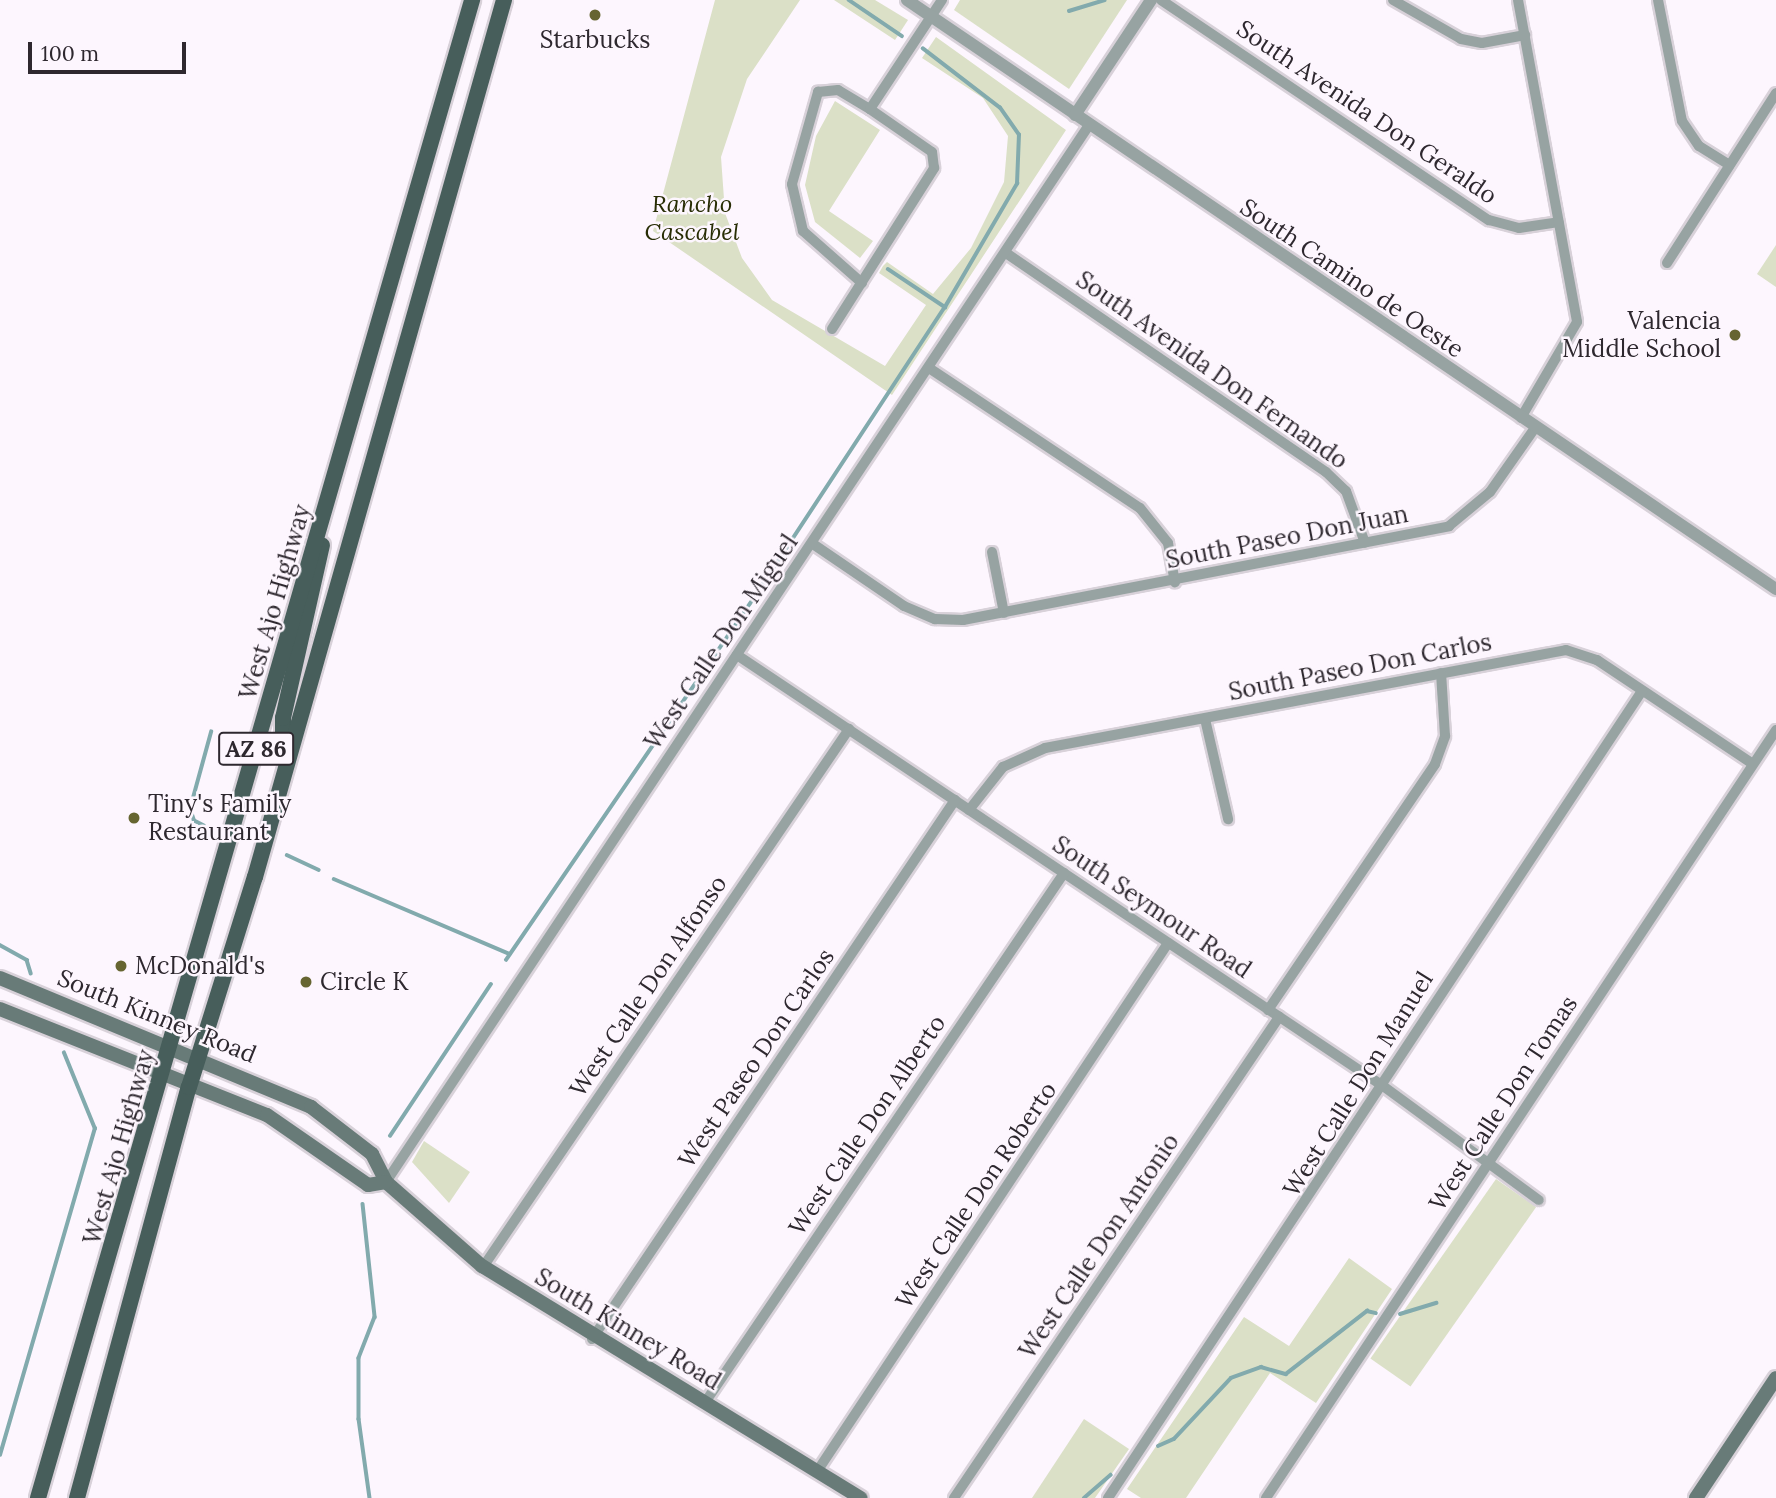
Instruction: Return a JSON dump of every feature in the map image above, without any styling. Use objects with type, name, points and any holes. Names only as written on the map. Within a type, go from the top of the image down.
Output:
[{"type":"main road","name":"West Ajo Highway","points":[[38,1498],[164,1077],[472,0]]},
{"type":"main road","name":"West Ajo Highway","points":[[77,1498],[188,1087],[290,744],[504,0]]},
{"type":"main road","points":[[290,744],[283,735],[283,718],[320,572],[322,518]]},
{"type":"main road","name":"South Kinney Road","points":[[0,978],[172,1045],[311,1107],[372,1154],[386,1182],[483,1267],[592,1339],[706,1401],[860,1498]]},
{"type":"main road","name":"South Kinney Road","points":[[0,1009],[296,1131],[368,1185],[386,1182]]},
{"type":"main road","points":[[1696,1498],[1776,1378]]},
{"type":"street","name":"South Camino de Oeste","points":[[907,0],[1776,589]]},
{"type":"street","points":[[870,109],[942,0]]},
{"type":"street","points":[[1075,115],[1151,0]]},
{"type":"street","name":"South Avenida Don Geraldo","points":[[1161,0],[1489,220],[1519,228],[1559,222]]},
{"type":"street","points":[[1392,0],[1461,39],[1482,43],[1525,35]]},
{"type":"street","points":[[1518,0],[1577,322],[1521,418]]},
{"type":"street","points":[[1658,0],[1682,121],[1699,146],[1728,165]]},
{"type":"street","points":[[832,329],[862,283],[936,160],[870,109],[822,85],[798,149],[793,208],[820,252],[862,283]]},
{"type":"street","points":[[1667,264],[1776,93]]},
{"type":"street","name":"West Calle Don Miguel","points":[[386,1182],[813,544],[1089,125]]},
{"type":"street","name":"South Avenida Don Fernando","points":[[1006,253],[1326,472],[1346,491],[1365,543]]},
{"type":"street","points":[[929,368],[1140,508],[1168,543],[1175,582]]},
{"type":"street","name":"South Paseo Don Juan","points":[[813,544],[904,606],[935,619],[1004,613],[1175,582],[1449,526],[1472,511],[1535,428]]},
{"type":"street","points":[[992,552],[1004,613]]},
{"type":"street","name":"South Paseo Don Carlos","points":[[969,810],[989,780],[1023,755],[1566,650],[1597,660],[1753,764]]},
{"type":"street","name":"South Seymour Road","points":[[737,655],[1383,1086],[1490,1160],[1497,1172],[1539,1200]]},
{"type":"street","points":[[1268,1010],[1436,764],[1446,736],[1441,673]]},
{"type":"street","name":"West Calle Don Manuel","points":[[1108,1498],[1642,691]]},
{"type":"street","points":[[1205,719],[1228,819]]},
{"type":"street","name":"West Calle Don Alfonso","points":[[483,1267],[849,729]]},
{"type":"street","name":"West Calle Don Tomas","points":[[1266,1498],[1776,730]]},
{"type":"street","name":"West Paseo Don Carlos","points":[[592,1339],[955,800]]},
{"type":"street","name":"West Calle Don Alberto","points":[[706,1401],[1064,873]]},
{"type":"street","name":"West Calle Don Roberto","points":[[818,1470],[1168,943]]},
{"type":"street","name":"West Calle Don Antonio","points":[[954,1498],[1279,1017]]},
{"type":"green space","name":"Rancho Cascabel","points":[[715,0],[800,0],[747,79],[721,157],[725,213],[742,258],[772,300],[885,366],[926,305],[879,273],[883,266],[887,262],[933,294],[971,248],[1004,182],[1008,136],[983,98],[922,58],[936,37],[1066,130],[892,395],[653,231]]},
{"type":"green space","points":[[834,0],[875,0],[908,20],[895,40]]},
{"type":"green space","points":[[960,0],[1127,0],[1069,89],[954,10]]},
{"type":"green space","points":[[835,101],[880,130],[829,211],[873,241],[860,258],[815,222],[805,185],[816,136]]},
{"type":"green space","points":[[1776,245],[1776,287],[1757,274]]},
{"type":"green space","points":[[424,1141],[470,1172],[449,1203],[412,1162]]},
{"type":"green space","points":[[1496,1179],[1536,1207],[1411,1386],[1370,1358]]},
{"type":"green space","points":[[1349,1258],[1392,1289],[1316,1403],[1270,1373],[1186,1498],[1141,1498],[1127,1489],[1244,1317],[1289,1346]]},
{"type":"green space","points":[[1084,1419],[1129,1449],[1095,1498],[1032,1498]]},
{"type":"waterway","points":[[849,0],[902,36]]},
{"type":"waterway","points":[[1069,11],[1104,0]]},
{"type":"waterway","points":[[506,960],[753,599],[945,307],[1017,184],[1019,135],[1000,108],[923,49]]},
{"type":"waterway","points":[[888,269],[945,307]]},
{"type":"waterway","points":[[204,826],[194,821],[190,809],[211,732]]},
{"type":"waterway","points":[[287,855],[319,870]]},
{"type":"waterway","points":[[334,879],[510,954]]},
{"type":"waterway","points":[[0,945],[27,960],[31,973]]},
{"type":"waterway","points":[[390,1136],[491,984]]},
{"type":"waterway","points":[[0,1455],[95,1129],[64,1053]]},
{"type":"waterway","points":[[363,1204],[375,1317],[359,1358],[359,1419],[370,1498]]},
{"type":"waterway","points":[[1400,1314],[1436,1303]]},
{"type":"waterway","points":[[1158,1446],[1174,1439],[1231,1378],[1261,1367],[1286,1374],[1367,1311],[1376,1313]]},
{"type":"waterway","points":[[1084,1498],[1110,1475]]},
{"type":"place","name":"Starbucks","points":[[595,15]]},
{"type":"place","name":"Valencia Middle School","points":[[1735,335]]},
{"type":"place","name":"Tiny's Family Restaurant","points":[[134,818]]},
{"type":"place","name":"McDonald's","points":[[121,966]]},
{"type":"place","name":"Circle K","points":[[306,982]]}]
